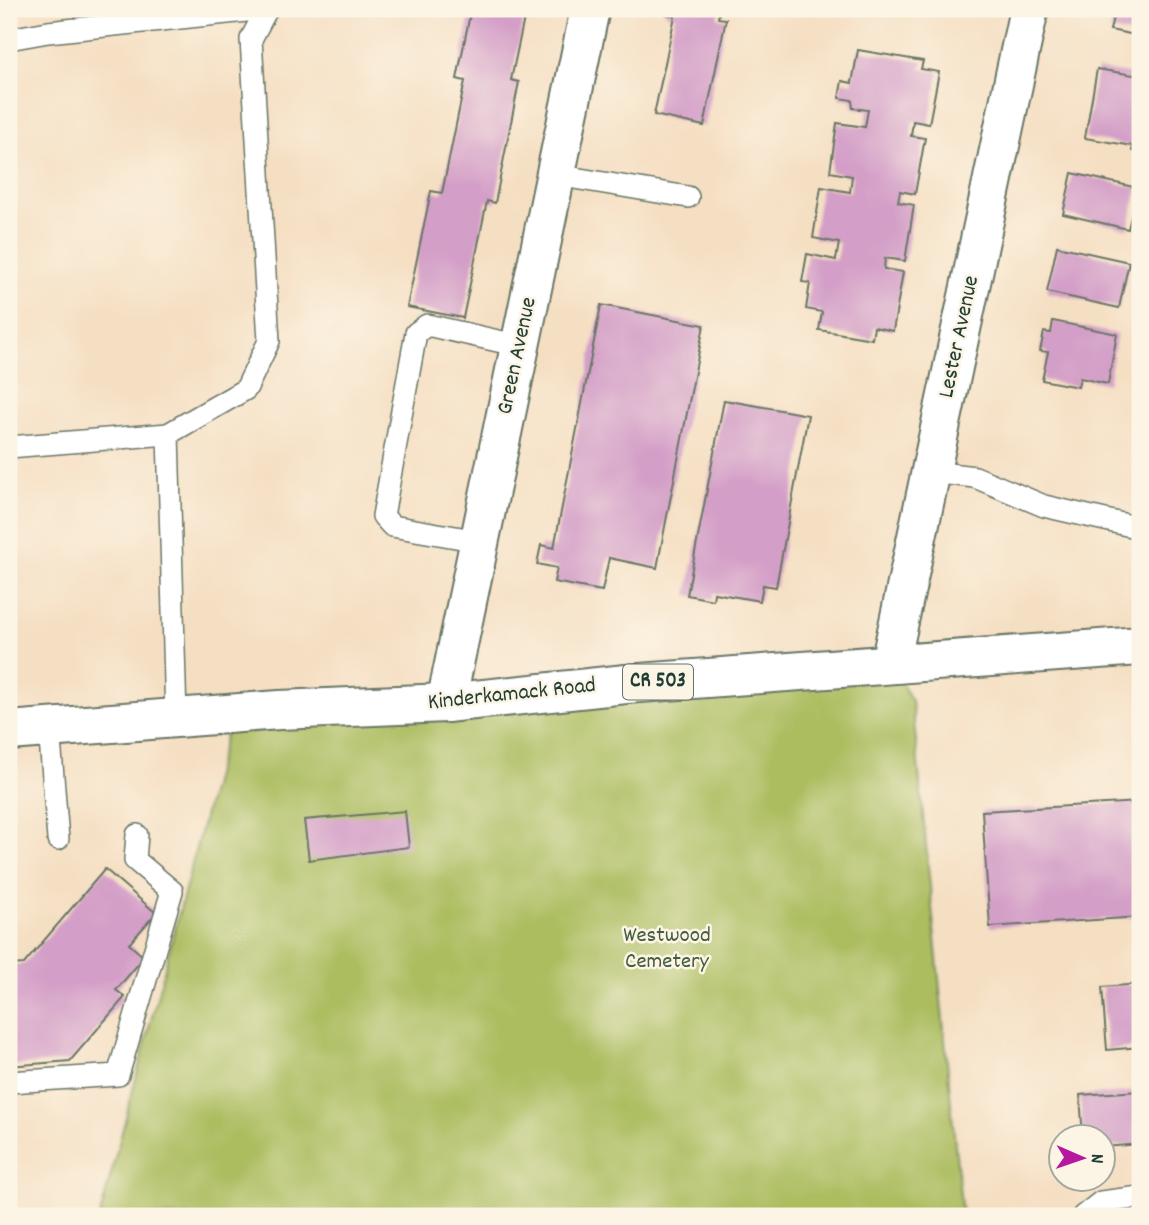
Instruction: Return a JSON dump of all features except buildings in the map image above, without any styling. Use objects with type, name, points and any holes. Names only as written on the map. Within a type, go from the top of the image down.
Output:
[{"type":"street","name":"Green Avenue","points":[[446,703],[590,9]]},
{"type":"street","name":"Lester Avenue","points":[[890,664],[1029,9]]},
{"type":"street","name":"Kinderkamack Road","points":[[9,731],[279,710],[446,703],[626,684],[1140,646]]},
{"type":"lane","points":[[9,39],[48,32],[266,9]]},
{"type":"lane","points":[[9,447],[167,434],[246,389],[269,341],[251,39],[266,9]]},
{"type":"lane","points":[[556,175],[688,197]]},
{"type":"lane","points":[[479,541],[392,526],[383,516],[416,333],[427,325],[520,346]]},
{"type":"lane","points":[[167,434],[176,718]]},
{"type":"lane","points":[[931,472],[975,477],[1044,506],[1140,528]]},
{"type":"lane","points":[[50,727],[58,839]]},
{"type":"lane","points":[[9,1082],[118,1075],[172,891],[135,860],[137,835]]},
{"type":"lane","points":[[1083,1216],[1101,1202],[1140,1197]]},
{"type":"green space","name":"Westwood Cemetery","points":[[890,664],[912,701],[962,1216],[100,1216],[231,714]]}]
